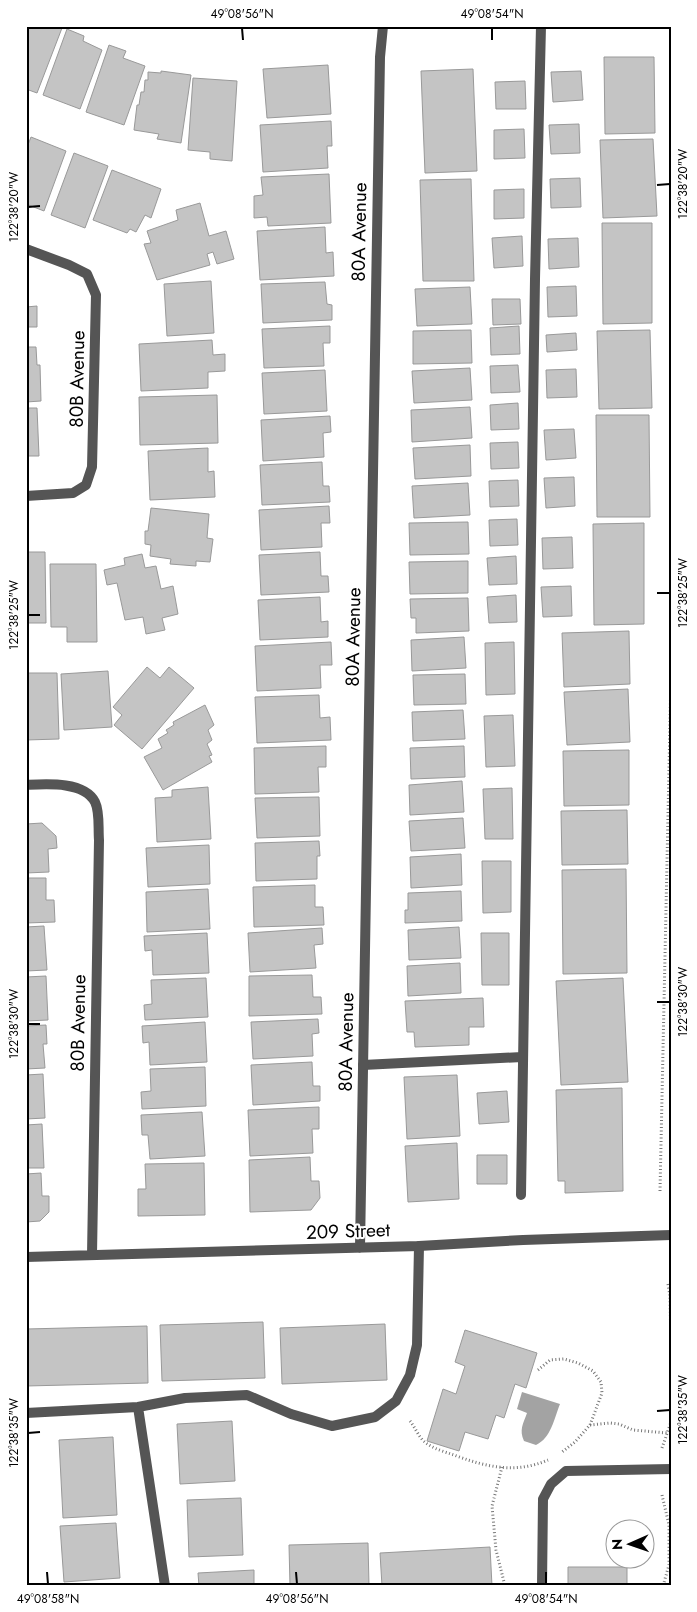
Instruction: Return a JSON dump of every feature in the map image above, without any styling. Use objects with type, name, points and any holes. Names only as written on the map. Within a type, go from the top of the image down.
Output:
[{"type":"street","name":"80A Avenue","points":[[360,1248],[380,67],[383,26]]},
{"type":"street","points":[[521,1195],[534,289],[541,26]]},
{"type":"street","name":"80B Avenue","points":[[26,249],[69,265],[87,274],[96,295],[92,467],[86,485],[73,493],[26,496]]},
{"type":"street","name":"80B Avenue","points":[[26,785],[77,788],[89,794],[97,809],[99,840],[92,1255]]},
{"type":"street","points":[[363,1065],[522,1057]]},
{"type":"street","name":"209 Street","points":[[26,1257],[420,1246],[671,1235]]},
{"type":"street","points":[[26,1412],[138,1406],[185,1398],[246,1395],[291,1414],[332,1426],[375,1417],[396,1401],[410,1375],[417,1345],[420,1246]]},
{"type":"street","points":[[138,1406],[164,1586]]},
{"type":"street","points":[[542,1586],[543,1499],[551,1484],[566,1471],[671,1469]]},
{"type":"path","points":[[660,1191],[671,675]]},
{"type":"path","points":[[668,1284],[671,1349]]},
{"type":"path","points":[[410,1420],[424,1442],[436,1449],[476,1463],[512,1468],[534,1466],[556,1457],[575,1442],[590,1426],[602,1393],[601,1382],[593,1371],[578,1363],[564,1359],[550,1360],[538,1370]]},
{"type":"path","points":[[662,1448],[671,1422]]},
{"type":"path","points":[[590,1426],[610,1423],[619,1424],[633,1430],[667,1433]]},
{"type":"path","points":[[502,1467],[492,1506],[496,1550],[505,1586]]},
{"type":"path","points":[[662,1495],[669,1525],[669,1565],[663,1586]]},
{"type":"shaded area","points":[[522,1392],[560,1404],[549,1433],[536,1445],[524,1441],[522,1434],[522,1427],[527,1413],[517,1409]]},
{"type":"building","points":[[26,26],[57,26],[62,28],[37,93],[26,89]]},
{"type":"building","points":[[67,29],[84,36],[83,41],[102,50],[80,109],[43,95]]},
{"type":"building","points":[[109,45],[126,51],[123,58],[145,66],[124,125],[86,112]]},
{"type":"building","points":[[604,57],[654,57],[655,133],[605,134]]},
{"type":"building","points":[[328,65],[331,114],[267,118],[263,69]]},
{"type":"building","points":[[473,69],[477,171],[425,173],[421,71]]},
{"type":"building","points":[[161,71],[191,75],[181,143],[157,139],[159,134],[134,130],[137,105],[139,105],[141,92],[144,92],[145,80],[148,80],[148,72],[161,73]]},
{"type":"building","points":[[581,71],[583,100],[553,102],[551,72]]},
{"type":"building","points":[[193,78],[237,81],[232,161],[210,159],[210,152],[188,150]]},
{"type":"building","points":[[525,81],[526,109],[496,109],[495,82]]},
{"type":"building","points":[[331,121],[332,146],[327,146],[328,168],[263,172],[260,125]]},
{"type":"building","points":[[579,124],[580,153],[551,154],[549,125]]},
{"type":"building","points":[[524,129],[525,158],[494,159],[494,130]]},
{"type":"building","points":[[31,137],[66,151],[44,211],[26,204],[26,150]]},
{"type":"building","points":[[653,139],[657,216],[603,218],[600,140]]},
{"type":"building","points":[[74,153],[108,166],[85,228],[51,215]]},
{"type":"building","points":[[112,170],[161,189],[151,218],[145,215],[136,232],[130,229],[127,233],[93,220]]},
{"type":"building","points":[[329,174],[331,223],[268,226],[267,217],[254,218],[254,196],[263,195],[261,177]]},
{"type":"building","points":[[580,178],[581,207],[551,208],[550,179]]},
{"type":"building","points":[[471,179],[474,281],[423,281],[420,180]]},
{"type":"building","points":[[524,189],[524,218],[494,219],[494,190]]},
{"type":"building","points":[[200,203],[209,236],[226,231],[234,259],[217,264],[213,252],[207,254],[210,265],[157,280],[144,244],[151,243],[147,231],[178,220],[176,210]]},
{"type":"building","points":[[602,223],[652,223],[652,323],[603,324]]},
{"type":"building","points":[[325,227],[326,253],[333,252],[334,276],[260,280],[257,231]]},
{"type":"building","points":[[522,236],[523,266],[494,268],[492,238]]},
{"type":"building","points":[[578,238],[579,267],[549,269],[548,239]]},
{"type":"building","points":[[211,281],[214,333],[167,336],[164,284]]},
{"type":"building","points":[[325,282],[327,304],[332,305],[332,320],[263,323],[261,284]]},
{"type":"building","points":[[576,286],[577,316],[548,317],[547,287]]},
{"type":"building","points":[[470,287],[472,324],[417,326],[415,289]]},
{"type":"building","points":[[492,299],[520,299],[521,324],[493,325]]},
{"type":"building","points":[[37,306],[37,327],[26,327],[26,307]]},
{"type":"building","points":[[330,326],[330,343],[323,343],[324,366],[264,368],[262,329]]},
{"type":"building","points":[[519,326],[520,354],[491,355],[490,328]]},
{"type":"building","points":[[471,330],[472,363],[413,364],[413,331]]},
{"type":"building","points":[[650,330],[652,408],[599,409],[597,331]]},
{"type":"building","points":[[576,333],[577,350],[547,352],[546,335]]},
{"type":"building","points":[[212,340],[213,355],[225,354],[225,371],[208,372],[208,388],[141,391],[139,344]]},
{"type":"building","points":[[26,347],[36,347],[37,365],[40,365],[41,401],[26,402]]},
{"type":"building","points":[[518,365],[520,392],[491,393],[490,366]]},
{"type":"building","points":[[470,368],[472,400],[414,403],[412,371]]},
{"type":"building","points":[[576,369],[577,397],[547,398],[546,370]]},
{"type":"building","points":[[325,370],[327,411],[264,414],[262,373]]},
{"type":"building","points":[[217,395],[218,443],[140,445],[139,397]]},
{"type":"building","points":[[518,403],[519,429],[491,430],[490,405]]},
{"type":"building","points":[[470,407],[472,438],[412,442],[411,410]]},
{"type":"building","points":[[26,408],[37,408],[39,456],[26,456]]},
{"type":"building","points":[[596,415],[649,415],[650,517],[597,517]]},
{"type":"building","points":[[330,416],[331,432],[323,433],[324,457],[263,461],[261,420]]},
{"type":"building","points":[[574,429],[576,458],[546,460],[544,430]]},
{"type":"building","points":[[518,442],[519,468],[491,469],[490,443]]},
{"type":"building","points":[[470,445],[471,476],[415,479],[413,448]]},
{"type":"building","points":[[208,448],[208,472],[214,471],[215,497],[150,500],[148,451]]},
{"type":"building","points":[[322,462],[323,486],[329,486],[330,502],[262,505],[260,465]]},
{"type":"building","points":[[574,477],[575,506],[546,508],[544,478]]},
{"type":"building","points":[[518,480],[519,506],[490,507],[489,481]]},
{"type":"building","points":[[468,483],[470,515],[414,518],[412,486]]},
{"type":"building","points":[[329,506],[330,523],[321,523],[322,547],[261,550],[259,510]]},
{"type":"building","points":[[151,508],[209,514],[207,538],[213,539],[210,562],[196,561],[196,566],[170,564],[171,559],[150,556],[151,545],[145,544],[145,531],[148,531]]},
{"type":"building","points":[[517,519],[518,545],[490,546],[489,520]]},
{"type":"building","points":[[468,522],[469,554],[410,555],[409,523]]},
{"type":"building","points":[[644,523],[644,624],[594,625],[593,524]]},
{"type":"building","points":[[572,537],[573,568],[543,569],[542,538]]},
{"type":"building","points":[[26,552],[45,552],[46,623],[26,623]]},
{"type":"building","points":[[320,552],[321,576],[328,576],[329,592],[261,595],[259,555]]},
{"type":"building","points":[[142,554],[145,568],[156,566],[161,589],[173,586],[178,614],[162,618],[165,630],[146,634],[143,617],[125,620],[117,583],[107,585],[104,570],[125,565],[124,558]]},
{"type":"building","points":[[516,556],[517,584],[489,585],[487,558]]},
{"type":"building","points":[[468,561],[468,593],[410,594],[409,562]]},
{"type":"building","points":[[50,564],[96,564],[97,642],[67,642],[67,627],[51,627]]},
{"type":"building","points":[[571,586],[572,616],[543,617],[541,587]]},
{"type":"building","points":[[516,595],[517,622],[489,623],[487,597]]},
{"type":"building","points":[[320,597],[321,622],[328,621],[328,637],[260,640],[258,600]]},
{"type":"building","points":[[468,598],[469,631],[416,633],[416,618],[411,618],[410,599]]},
{"type":"building","points":[[629,631],[630,684],[564,687],[562,633]]},
{"type":"building","points":[[464,637],[466,668],[412,671],[411,640]]},
{"type":"building","points":[[331,642],[332,665],[320,665],[321,688],[257,691],[255,646]]},
{"type":"building","points":[[514,642],[515,694],[486,695],[485,643]]},
{"type":"building","points":[[147,667],[160,678],[169,667],[194,688],[142,749],[114,725],[122,715],[113,707]]},
{"type":"building","points":[[108,671],[112,727],[64,730],[61,674]]},
{"type":"building","points":[[26,673],[57,673],[59,739],[26,740]]},
{"type":"building","points":[[465,674],[466,704],[414,705],[413,675]]},
{"type":"building","points":[[628,689],[630,742],[567,745],[564,692]]},
{"type":"building","points":[[319,695],[320,718],[330,717],[331,740],[257,743],[255,697]]},
{"type":"building","points":[[205,705],[214,725],[208,730],[212,740],[207,744],[212,755],[209,756],[212,762],[163,790],[144,757],[162,748],[158,739],[168,733],[166,730],[174,725],[173,722]]},
{"type":"building","points":[[463,710],[465,739],[413,741],[412,712]]},
{"type":"building","points":[[513,715],[515,766],[486,767],[484,716]]},
{"type":"building","points":[[326,746],[326,767],[318,767],[319,792],[255,794],[254,748]]},
{"type":"building","points":[[464,746],[465,777],[411,779],[410,748]]},
{"type":"building","points":[[629,750],[629,805],[564,806],[563,751]]},
{"type":"building","points":[[462,781],[464,812],[410,815],[409,785]]},
{"type":"building","points":[[208,787],[211,839],[157,842],[155,798],[172,797],[172,790]]},
{"type":"building","points":[[512,788],[513,839],[485,839],[483,789]]},
{"type":"building","points":[[319,797],[320,836],[257,838],[255,798]]},
{"type":"building","points":[[627,810],[628,864],[562,865],[561,811]]},
{"type":"building","points":[[463,818],[465,848],[411,851],[409,821]]},
{"type":"building","points":[[42,823],[56,836],[57,848],[48,849],[49,872],[26,873],[26,824]]},
{"type":"building","points":[[319,841],[320,856],[317,856],[317,879],[256,881],[255,843]]},
{"type":"building","points":[[209,845],[210,884],[148,887],[146,848]]},
{"type":"building","points":[[461,854],[462,885],[411,888],[410,857]]},
{"type":"building","points":[[482,861],[511,861],[511,912],[483,913]]},
{"type":"building","points":[[626,869],[627,973],[563,974],[562,870]]},
{"type":"building","points":[[26,878],[46,878],[46,900],[54,900],[55,922],[26,923]]},
{"type":"building","points":[[315,885],[315,907],[323,907],[324,925],[254,927],[253,887]]},
{"type":"building","points":[[208,889],[210,929],[147,932],[146,892]]},
{"type":"building","points":[[461,891],[462,921],[405,923],[405,910],[408,910],[408,893]]},
{"type":"building","points":[[44,926],[47,970],[26,971],[26,927]]},
{"type":"building","points":[[459,927],[461,958],[409,960],[408,930]]},
{"type":"building","points":[[322,928],[323,944],[314,945],[316,968],[250,972],[248,933]]},
{"type":"building","points":[[207,933],[209,973],[153,975],[152,950],[145,951],[144,936]]},
{"type":"building","points":[[481,933],[509,933],[509,985],[482,985]]},
{"type":"building","points":[[460,963],[461,993],[408,996],[407,966]]},
{"type":"building","points":[[312,975],[313,997],[321,997],[322,1014],[249,1016],[249,976]]},
{"type":"building","points":[[46,976],[48,1020],[26,1021],[26,977]]},
{"type":"building","points":[[206,978],[208,1017],[145,1020],[144,1005],[152,1004],[151,980]]},
{"type":"building","points":[[623,978],[628,1082],[561,1085],[556,981]]},
{"type":"building","points":[[483,998],[484,1027],[469,1027],[469,1045],[415,1047],[414,1032],[407,1032],[405,1001]]},
{"type":"building","points":[[318,1019],[319,1033],[312,1034],[313,1056],[253,1059],[251,1022]]},
{"type":"building","points":[[205,1022],[207,1062],[150,1065],[149,1042],[143,1043],[142,1026]]},
{"type":"building","points":[[46,1025],[47,1044],[43,1044],[45,1068],[26,1069],[26,1026]]},
{"type":"building","points":[[312,1062],[313,1086],[320,1086],[320,1101],[253,1105],[251,1065]]},
{"type":"building","points":[[205,1067],[206,1106],[142,1109],[141,1092],[151,1091],[150,1069]]},
{"type":"building","points":[[43,1074],[45,1118],[26,1119],[26,1075]]},
{"type":"building","points":[[457,1075],[460,1136],[407,1139],[404,1077]]},
{"type":"building","points":[[622,1088],[623,1191],[565,1193],[565,1181],[558,1181],[556,1090]]},
{"type":"building","points":[[507,1091],[509,1122],[479,1124],[477,1093]]},
{"type":"building","points":[[319,1107],[319,1129],[312,1129],[313,1153],[250,1156],[248,1110]]},
{"type":"building","points":[[202,1112],[205,1156],[150,1159],[148,1135],[142,1135],[141,1115]]},
{"type":"building","points":[[42,1124],[44,1168],[26,1168],[26,1125]]},
{"type":"building","points":[[457,1143],[459,1199],[408,1202],[405,1146]]},
{"type":"building","points":[[477,1155],[507,1155],[507,1184],[477,1184]]},
{"type":"building","points":[[310,1157],[311,1181],[319,1181],[320,1198],[311,1210],[250,1212],[249,1160]]},
{"type":"building","points":[[204,1163],[205,1215],[138,1216],[138,1189],[146,1189],[145,1164]]},
{"type":"building","points":[[41,1173],[42,1196],[49,1196],[49,1212],[40,1221],[26,1222],[26,1174]]},
{"type":"building","points":[[263,1322],[265,1378],[162,1381],[160,1325]]},
{"type":"building","points":[[385,1324],[387,1380],[282,1384],[280,1328]]},
{"type":"building","points":[[147,1326],[148,1383],[26,1386],[26,1329]]},
{"type":"building","points":[[465,1330],[537,1353],[526,1388],[515,1384],[504,1418],[496,1415],[488,1439],[465,1432],[459,1451],[427,1441],[443,1389],[456,1394],[465,1366],[455,1362]]},
{"type":"building","points":[[232,1421],[235,1481],[180,1484],[177,1424]]},
{"type":"building","points":[[113,1437],[117,1515],[63,1518],[59,1440]]},
{"type":"building","points":[[241,1498],[243,1555],[189,1557],[187,1500]]},
{"type":"building","points":[[116,1523],[120,1578],[64,1582],[60,1526]]},
{"type":"building","points":[[368,1543],[369,1586],[290,1586],[289,1545]]},
{"type":"building","points":[[490,1547],[492,1586],[382,1586],[380,1553]]},
{"type":"building","points":[[568,1567],[604,1567],[604,1570],[627,1570],[627,1586],[568,1586]]},
{"type":"building","points":[[254,1570],[254,1586],[199,1586],[198,1573]]}]
